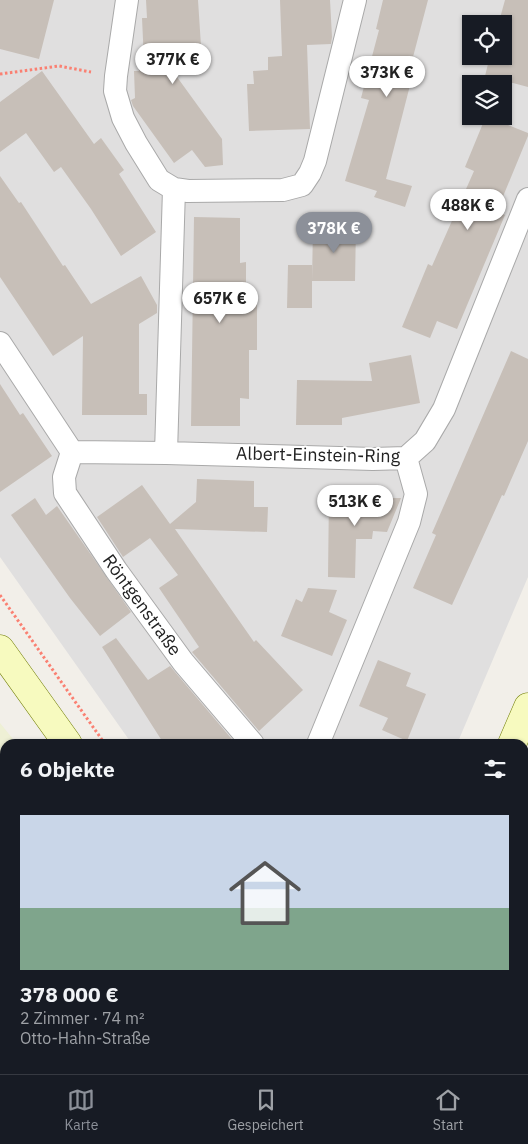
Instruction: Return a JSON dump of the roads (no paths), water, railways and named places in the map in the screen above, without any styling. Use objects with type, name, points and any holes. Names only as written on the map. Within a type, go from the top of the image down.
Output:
[{"type":"main road","points":[[0,648],[64,739]]},
{"type":"main road","points":[[514,739],[528,706]]},
{"type":"street","points":[[127,0],[116,76],[116,91],[123,118],[159,180],[174,189],[188,191],[283,190],[302,185],[315,161],[355,0]]},
{"type":"street","points":[[166,453],[174,189]]},
{"type":"street","name":"Albert-Einstein-Ring","points":[[72,452],[373,459],[406,458],[425,441],[444,409],[528,198]]},
{"type":"street","points":[[0,342],[72,452]]},
{"type":"street","name":"Röntgenstraße","points":[[72,452],[64,477],[64,493],[116,570],[183,662],[249,739]]},
{"type":"street","points":[[320,739],[409,522],[416,494],[406,458]]}]
